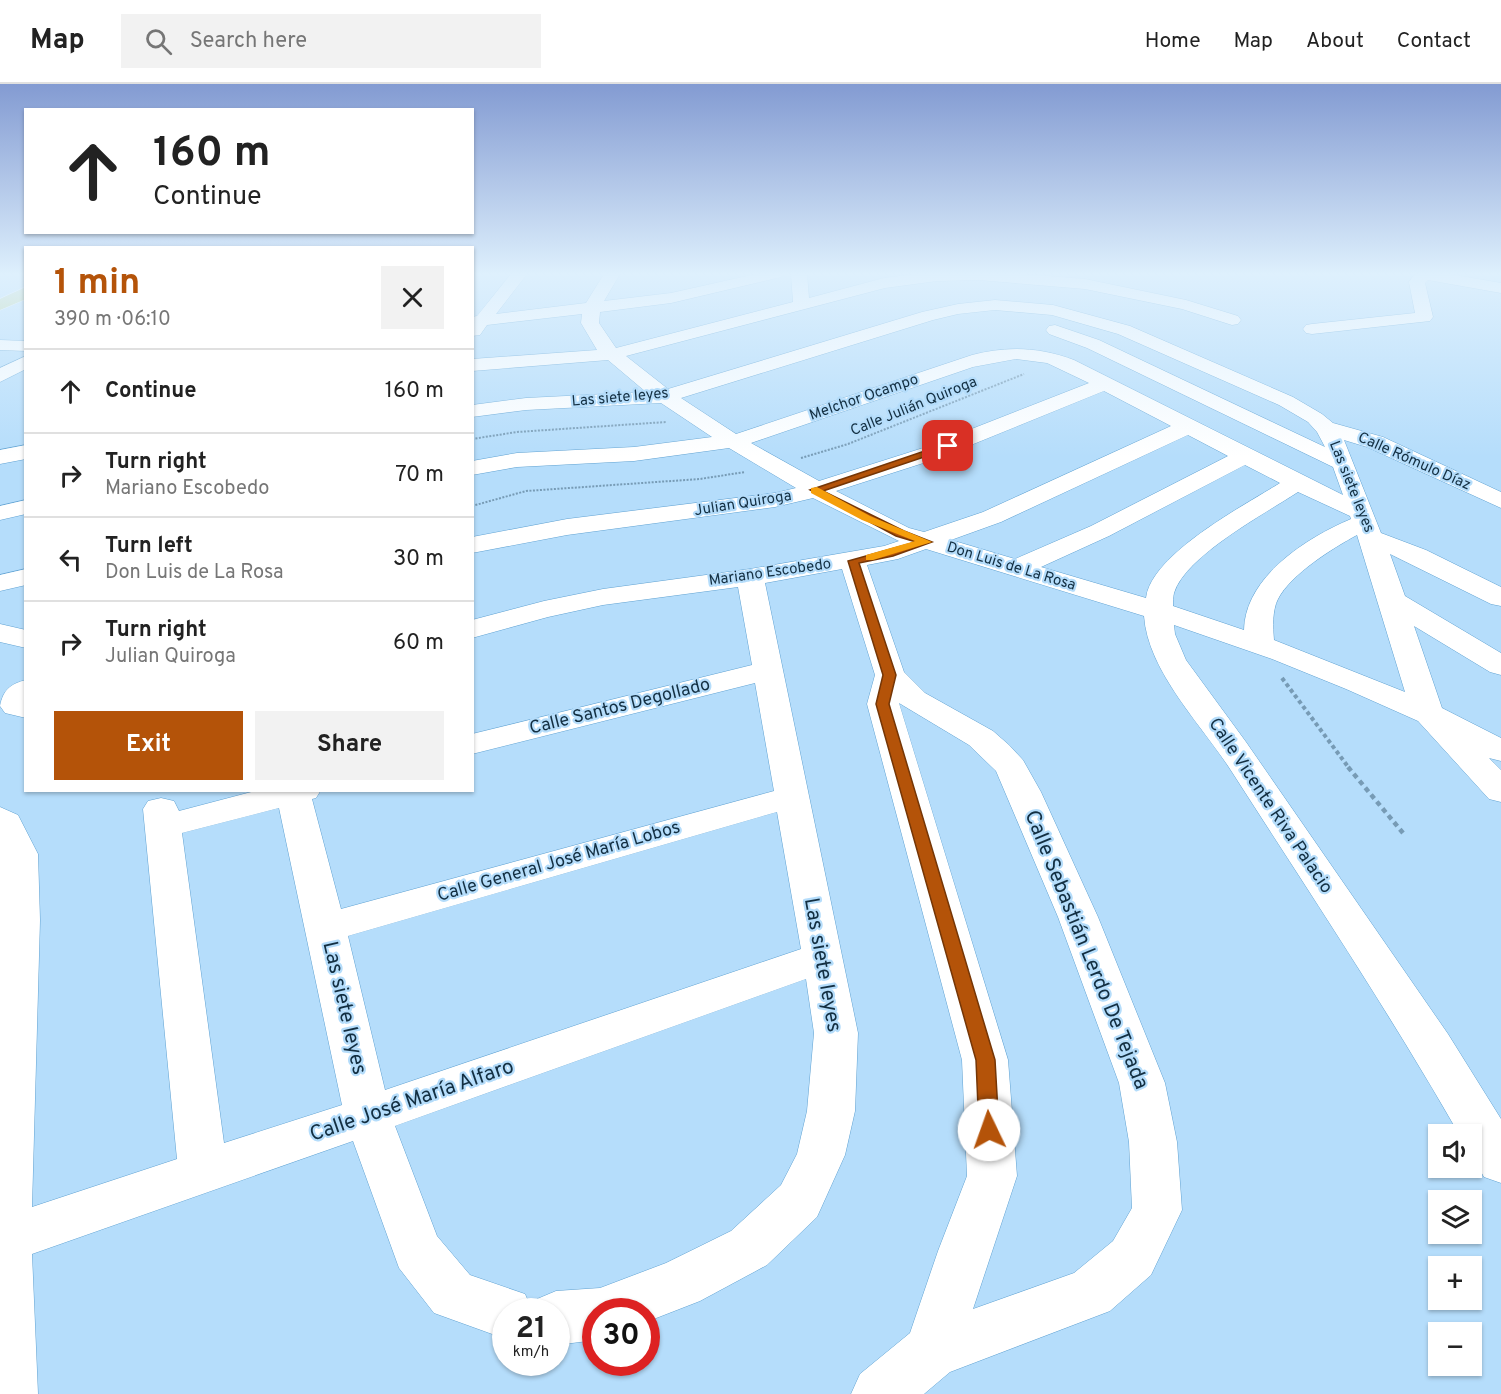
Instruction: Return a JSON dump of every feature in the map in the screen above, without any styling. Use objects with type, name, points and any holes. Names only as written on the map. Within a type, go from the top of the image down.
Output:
[{"type":"street","name":"Don Luis de La Rosa","points":[[596,335],[622,370],[696,419],[814,490],[900,534],[1258,644],[1427,712]]},
{"type":"street","points":[[474,365],[622,370],[692,335]]},
{"type":"street","name":"Las siete leyes","points":[[474,411],[526,404],[664,397],[867,335]]},
{"type":"street","points":[[1070,335],[1344,464]]},
{"type":"street","name":"Las siete leyes","points":[[1138,335],[1286,401],[1305,411],[1325,428],[1344,464],[1367,524],[1427,712],[1501,791]]},
{"type":"street","points":[[0,345],[24,346]]},
{"type":"street","name":"Melchor Ocampo","points":[[474,468],[517,460],[634,454],[735,441],[983,358],[1019,353],[1058,360],[1189,426],[1297,483],[1417,556],[1501,598]]},
{"type":"street","points":[[0,376],[24,362]]},
{"type":"street","name":"Julian Quiroga","points":[[474,545],[567,527],[765,502],[814,490],[932,453],[1104,384]]},
{"type":"street","name":"Mariano Escobedo","points":[[474,627],[544,609],[603,597],[750,577],[889,553],[927,542],[1049,492],[1189,426]]},
{"type":"street","name":"Calle Rómulo Díaz","points":[[1325,428],[1375,442],[1501,501]]},
{"type":"street","points":[[0,457],[24,452]]},
{"type":"street","points":[[1016,568],[1100,531],[1245,456]]},
{"type":"street","name":"Calle Vicente Riva Palacio","points":[[1297,483],[1192,551],[1170,574],[1160,593],[1158,612],[1160,634],[1172,660],[1432,1047],[1501,1162]]},
{"type":"street","points":[[0,513],[24,507]]},
{"type":"street","points":[[1258,644],[1259,613],[1264,597],[1300,562],[1350,527],[1367,524]]},
{"type":"street","name":"Calle Sebastián Lerdo De Tejada","points":[[853,561],[890,675],[914,700],[981,738],[1011,768],[1078,917],[1142,1083],[1154,1164],[1157,1210],[1132,1258],[1091,1293],[932,1351],[880,1394]]},
{"type":"street","points":[[0,583],[24,577]]},
{"type":"street","name":"Las siete leyes","points":[[642,1298],[681,1283],[749,1248],[799,1201],[821,1155],[831,1111],[836,1033],[750,577]]},
{"type":"street","points":[[1392,600],[1501,666]]},
{"type":"street","points":[[0,633],[24,639]]},
{"type":"street","name":"Calle Santos Degollado","points":[[474,744],[768,670]]},
{"type":"street","points":[[890,675],[883,704],[985,1060],[986,1072],[992,1176],[964,1251],[932,1351]]},
{"type":"street","points":[[24,690],[18,695],[16,706],[24,708]]},
{"type":"street","points":[[1427,712],[1501,751]]},
{"type":"street","points":[[203,1172],[163,817],[296,792]]},
{"type":"street","name":"Las siete leyes","points":[[296,792],[368,1116],[417,1251],[453,1295],[492,1308]]},
{"type":"street","name":"Calle General José María Lobos","points":[[326,928],[696,822],[792,797]]},
{"type":"street","points":[[0,819],[5,823],[19,854],[20,920],[2,1240],[9,1394]]},
{"type":"street","name":"Calle José María Alfaro","points":[[2,1240],[368,1116],[822,957]]},
{"type":"path","name":"Calle Julián Quiroga","points":[[474,506],[544,489],[700,479],[775,466],[848,444],[1058,360]]},
{"type":"path","points":[[474,438],[517,432],[641,425],[696,419]]},
{"type":"path","points":[[1258,644],[1330,745],[1403,833]]},
{"type":"slow traffic","points":[[817,490],[814,490],[866,518],[900,534],[927,542],[870,557]]},
{"type":"route","points":[[948,446],[887,468],[814,490],[900,534],[927,542],[853,561],[890,675],[883,704],[985,1060],[989,1130]]}]
